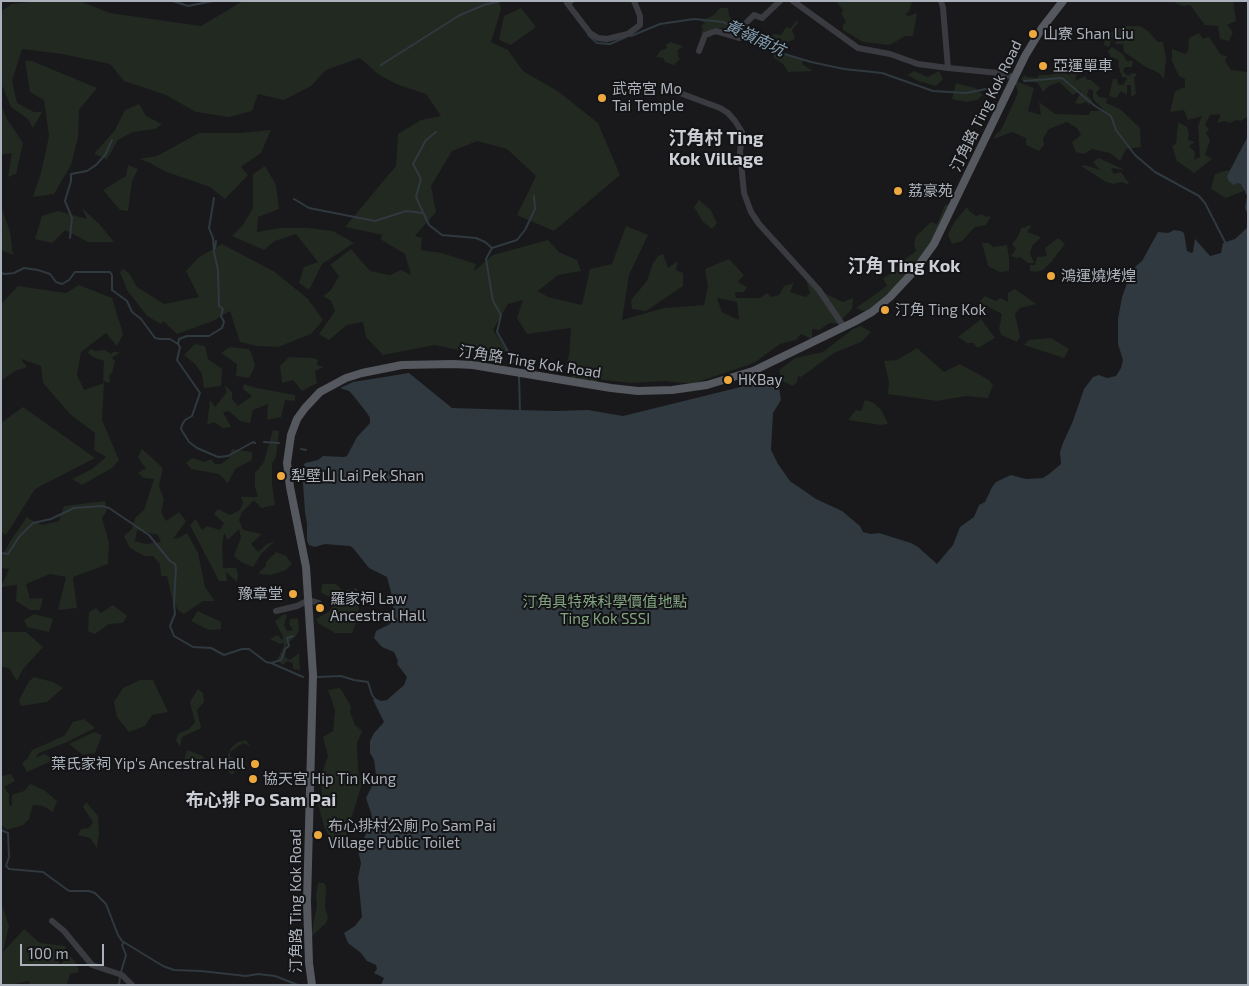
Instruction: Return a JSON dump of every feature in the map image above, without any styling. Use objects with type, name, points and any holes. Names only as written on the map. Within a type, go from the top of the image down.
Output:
[{"type":"main road","name":"汀角路 Ting Kok Road","points":[[312,985],[309,964],[307,902],[313,675],[309,600],[301,539],[288,469],[288,448],[294,426],[301,413],[314,397],[346,378],[402,365],[453,364],[501,369],[638,391],[672,390],[707,385],[752,371],[844,328],[872,312],[890,297],[916,269],[934,244],[1014,78],[1042,28],[1063,1]]},
{"type":"street","points":[[571,1],[567,3],[590,33],[598,38],[607,39],[628,34],[640,25],[640,16],[634,1]]},
{"type":"street","points":[[699,50],[705,35],[716,31],[740,38],[744,35],[746,23],[754,15],[762,18],[780,1]]},
{"type":"street","points":[[793,1],[858,48],[890,54],[918,64],[999,73],[1014,78]]},
{"type":"street","points":[[941,1],[948,68]]},
{"type":"street","points":[[677,92],[720,108],[735,120],[742,132],[740,152],[744,193],[751,212],[764,230],[819,290],[844,328]]},
{"type":"street","points":[[276,611],[297,606],[309,600],[319,603]]},
{"type":"street","points":[[52,921],[64,931],[92,965],[120,974],[132,985]]},
{"type":"shaded area","points":[[38,1],[79,1],[110,13],[201,26],[243,1],[499,1],[501,9],[491,42],[508,50],[523,71],[559,92],[598,123],[620,175],[554,231],[517,215],[536,176],[507,149],[477,141],[452,151],[431,186],[436,212],[415,236],[422,238],[421,250],[442,253],[476,264],[474,271],[493,255],[548,240],[559,252],[577,260],[581,271],[558,275],[538,291],[548,297],[582,305],[590,269],[612,264],[626,226],[648,235],[629,275],[622,320],[664,308],[704,305],[708,286],[705,269],[729,259],[744,275],[738,282],[747,287],[744,292],[735,292],[736,298],[760,298],[767,293],[771,297],[779,295],[784,286],[794,283],[790,292],[806,297],[810,293],[806,280],[824,293],[843,302],[853,298],[852,309],[838,324],[830,323],[819,330],[812,329],[812,339],[801,334],[796,340],[780,344],[754,363],[692,384],[665,381],[630,383],[597,379],[597,384],[590,382],[589,378],[586,382],[580,380],[577,376],[573,380],[570,378],[575,371],[565,367],[569,356],[571,328],[527,334],[517,318],[523,300],[508,304],[493,330],[508,352],[463,351],[435,345],[383,355],[366,337],[363,322],[347,325],[329,340],[319,334],[335,311],[331,301],[323,296],[330,291],[339,276],[330,265],[351,249],[370,271],[390,275],[401,270],[411,275],[405,254],[380,239],[383,235],[345,227],[396,166],[398,134],[421,120],[441,116],[426,94],[396,84],[378,74],[360,58],[326,70],[311,86],[284,100],[258,94],[252,111],[229,117],[196,112],[166,95],[124,81],[110,64],[62,54],[22,49],[12,81],[17,103],[34,112],[42,112],[33,128],[28,119],[11,107],[3,87],[1,87],[1,11],[12,4]],"holes":[[[717,298],[737,302],[739,320],[722,312]]]},
{"type":"shaded area","points":[[836,1],[912,1],[909,11],[905,15],[909,16],[917,13],[913,36],[906,36],[889,45],[863,42],[843,30],[843,25],[846,22],[841,13],[843,10]]},
{"type":"shaded area","points":[[1171,1],[1233,1],[1236,21],[1227,25],[1233,32],[1229,41],[1220,39],[1218,26],[1205,25],[1190,5],[1183,6]]},
{"type":"shaded area","points":[[521,8],[536,27],[511,45],[499,40],[504,16]]},
{"type":"shaded area","points":[[720,8],[728,8],[729,16],[733,21],[743,25],[724,31],[721,28],[714,28],[710,32],[711,37],[707,38],[701,33],[703,29],[701,25],[705,24],[702,21],[714,15]]},
{"type":"shaded area","points":[[797,20],[798,23],[792,30],[795,39],[786,45],[775,48],[770,37],[774,34],[781,35],[786,27],[791,28]]},
{"type":"shaded area","points":[[1125,26],[1140,26],[1148,31],[1158,42],[1163,42],[1166,57],[1164,79],[1159,73],[1146,67],[1124,52],[1123,44],[1115,44],[1117,36],[1112,38],[1109,47],[1104,45],[1105,35]]},
{"type":"shaded area","points":[[1199,33],[1203,39],[1209,37],[1221,55],[1227,56],[1225,61],[1231,70],[1247,72],[1248,116],[1241,121],[1217,123],[1220,114],[1210,115],[1205,125],[1209,129],[1206,133],[1210,140],[1205,155],[1212,159],[1194,173],[1177,161],[1172,146],[1176,144],[1178,122],[1187,127],[1188,140],[1195,142],[1189,146],[1195,152],[1194,160],[1200,157],[1198,126],[1202,116],[1188,120],[1184,110],[1170,112],[1175,91],[1185,87],[1185,79],[1179,76],[1172,61],[1172,49],[1185,54],[1188,51],[1189,38]]},
{"type":"shaded area","points":[[670,42],[683,46],[677,51],[680,59],[674,65],[665,62],[663,58],[656,57],[660,51],[667,48],[666,45]]},
{"type":"shaded area","points":[[1112,47],[1124,55],[1126,61],[1133,61],[1132,67],[1125,67],[1123,71],[1128,76],[1132,73],[1137,74],[1134,78],[1136,94],[1131,97],[1131,85],[1127,85],[1127,95],[1121,91],[1116,98],[1109,96],[1113,79],[1117,79],[1118,85],[1123,85],[1127,78],[1122,77],[1118,65],[1119,60],[1111,57],[1108,51]]},
{"type":"shaded area","points":[[772,49],[803,60],[802,64],[813,71],[788,72],[783,64],[774,58]]},
{"type":"shaded area","points":[[25,61],[32,61],[97,88],[79,110],[78,138],[71,165],[54,194],[33,197],[41,173],[49,136],[44,100],[30,92]]},
{"type":"shaded area","points":[[914,71],[928,77],[939,71],[943,79],[936,86],[918,81],[908,75]]},
{"type":"shaded area","points":[[1060,71],[1077,74],[1075,81],[1085,76],[1087,80],[1091,80],[1100,88],[1096,93],[1099,97],[1107,98],[1106,103],[1120,109],[1140,128],[1141,147],[1126,149],[1120,161],[1110,153],[1092,149],[1084,154],[1076,152],[1072,142],[1081,135],[1077,128],[1067,122],[1049,129],[1043,139],[1044,145],[1039,151],[1026,145],[1026,138],[1012,132],[994,139],[995,135],[1001,130],[1018,93],[1015,81],[1034,88],[1028,111],[1041,115],[1039,102],[1055,114],[1088,115],[1091,111],[1103,109],[1093,99],[1093,90],[1089,89],[1087,95],[1092,100],[1089,105],[1086,102],[1080,104],[1075,103],[1081,92],[1080,90],[1073,95],[1059,82],[1049,86],[1043,92],[1038,83],[1021,80],[1024,75],[1037,78],[1039,75],[1050,75]]},
{"type":"shaded area","points":[[956,83],[975,88],[983,95],[977,100],[966,102],[952,99]]},
{"type":"shaded area","points":[[139,104],[146,116],[162,124],[155,129],[133,132],[118,140],[107,159],[94,154],[115,130],[125,110]]},
{"type":"shaded area","points":[[1,105],[7,119],[23,143],[16,174],[8,177],[12,153],[1,155]]},
{"type":"shaded area","points":[[271,130],[261,153],[241,167],[248,175],[225,199],[210,187],[164,171],[139,159],[157,156],[199,133],[240,133]]},
{"type":"shaded area","points":[[1248,136],[1248,214],[1245,208],[1247,196],[1244,189],[1241,184],[1233,185],[1227,176]]},
{"type":"shaded area","points":[[1099,158],[1125,170],[1111,168],[1114,174],[1121,172],[1130,185],[1121,182],[1114,184],[1106,182],[1081,166],[1085,165],[1100,170],[1093,162]]},
{"type":"shaded area","points":[[128,165],[138,169],[132,181],[128,211],[120,210],[103,190],[126,176]]},
{"type":"shaded area","points":[[265,166],[276,185],[279,209],[258,217],[257,232],[280,228],[308,228],[333,231],[354,243],[322,264],[309,290],[299,283],[304,267],[318,262],[296,234],[275,241],[264,250],[232,236],[243,225],[253,208],[253,174]]},
{"type":"shaded area","points":[[1228,170],[1242,178],[1248,189],[1226,198],[1211,189],[1215,174]]},
{"type":"shaded area","points":[[699,200],[710,209],[717,223],[712,229],[703,222],[694,207]]},
{"type":"shaded area","points":[[950,204],[934,240],[903,280],[866,312],[856,308],[887,286],[883,278],[892,273],[898,265],[916,251],[914,245],[916,236],[931,222],[937,224],[945,205]]},
{"type":"shaded area","points":[[1,206],[10,232],[13,255],[1,250]]},
{"type":"shaded area","points":[[967,207],[976,216],[982,214],[986,217],[991,216],[986,225],[975,227],[962,241],[952,244],[948,235],[950,230]]},
{"type":"shaded area","points":[[82,208],[114,242],[88,242],[65,230],[52,243],[35,239],[42,216],[58,211],[87,219]]},
{"type":"shaded area","points":[[1029,225],[1031,226],[1027,232],[1041,237],[1032,246],[1030,253],[1034,263],[1028,263],[1020,257],[1011,256],[1016,249],[1012,244],[1022,227],[1024,228]]},
{"type":"shaded area","points":[[1248,227],[1248,985],[381,985],[384,978],[374,973],[377,969],[376,965],[367,961],[361,953],[348,943],[344,933],[355,926],[362,917],[358,878],[361,863],[358,851],[372,821],[366,798],[376,774],[374,760],[370,753],[370,741],[374,733],[384,722],[373,700],[375,698],[381,701],[387,700],[404,685],[407,677],[397,664],[398,661],[394,652],[382,647],[374,638],[376,631],[390,624],[394,618],[393,600],[387,577],[369,568],[350,546],[325,544],[315,547],[309,545],[307,541],[302,470],[305,463],[318,460],[323,456],[347,456],[357,437],[370,423],[367,413],[352,394],[340,388],[353,382],[409,373],[452,408],[588,410],[623,416],[769,380],[778,381],[781,400],[773,413],[771,450],[790,481],[816,499],[842,511],[860,526],[863,532],[879,533],[911,543],[937,564],[953,545],[960,527],[974,517],[979,505],[985,502],[996,482],[1011,475],[1026,479],[1043,478],[1061,464],[1060,452],[1084,389],[1093,377],[1099,375],[1107,378],[1116,376],[1121,368],[1123,360],[1118,344],[1118,319],[1122,297],[1136,266],[1142,261],[1158,232],[1181,231],[1184,233],[1187,251],[1193,252],[1195,239],[1210,256],[1221,253],[1223,243],[1235,239]]},
{"type":"shaded area","points":[[1058,238],[1065,244],[1052,261],[1043,270],[1030,271],[1030,265],[1035,265],[1037,257],[1047,256],[1045,248]]},
{"type":"shaded area","points":[[982,243],[989,243],[993,247],[1007,245],[1009,271],[1000,272],[988,266]]},
{"type":"shaded area","points":[[222,244],[275,272],[308,299],[323,320],[311,334],[278,347],[257,346],[240,342],[230,311],[213,321],[177,334],[163,321],[161,324],[147,316],[127,290],[120,272],[123,269],[129,273],[137,287],[164,304],[199,297],[186,271],[199,257]]},
{"type":"shaded area","points":[[663,254],[668,268],[678,261],[676,270],[683,273],[683,286],[646,311],[632,309],[631,300],[647,281],[653,263],[658,256]]},
{"type":"shaded area","points":[[79,285],[112,298],[123,334],[117,346],[106,333],[81,352],[77,375],[84,390],[104,383],[102,420],[119,460],[112,468],[82,485],[72,479],[92,469],[106,457],[94,450],[95,433],[71,415],[43,383],[41,366],[21,359],[27,367],[15,371],[1,381],[1,304],[18,286],[66,293]]},
{"type":"shaded area","points":[[1015,289],[1036,304],[1020,308],[1015,314],[1020,337],[1017,342],[1001,335],[999,329],[1002,314],[979,302],[985,296],[996,301],[1000,298],[1008,302],[1008,293]]},
{"type":"shaded area","points":[[981,319],[995,338],[978,348],[973,343],[967,343],[958,337]]},
{"type":"shaded area","points":[[861,326],[871,332],[861,342],[834,353],[801,377],[798,376],[797,382],[793,386],[782,381],[779,370],[795,358],[823,352],[853,329]]},
{"type":"shaded area","points":[[1051,338],[1069,349],[1064,358],[1024,345],[1029,340]]},
{"type":"shaded area","points":[[195,344],[205,346],[208,359],[222,369],[221,386],[204,388],[202,374],[195,364],[184,355]]},
{"type":"shaded area","points":[[230,347],[249,349],[255,366],[249,378],[236,376],[237,364],[221,353]]},
{"type":"shaded area","points":[[917,348],[944,372],[960,364],[989,380],[993,385],[988,398],[966,396],[937,401],[888,394],[889,382],[884,361],[897,360]]},
{"type":"shaded area","points":[[90,349],[96,351],[105,350],[111,354],[113,352],[120,352],[112,358],[115,361],[112,373],[109,375],[110,383],[103,381],[104,361],[88,353]]},
{"type":"shaded area","points":[[289,357],[310,357],[318,360],[317,365],[324,367],[315,371],[317,383],[302,391],[293,380],[282,383],[280,366]]},
{"type":"shaded area","points":[[244,384],[295,395],[295,401],[285,400],[281,417],[267,420],[268,404],[253,410],[250,423],[240,421],[229,411],[223,412],[231,427],[223,428],[214,422],[207,425],[210,400],[215,407],[227,392],[224,385],[232,392],[232,399],[238,406],[252,396],[243,389]]},
{"type":"shaded area","points":[[865,400],[874,403],[882,411],[888,424],[881,425],[848,420],[856,410],[861,411]]},
{"type":"shaded area","points":[[23,407],[95,458],[35,489],[6,535],[1,532],[1,423]]},
{"type":"shaded area","points":[[273,430],[279,431],[276,457],[272,464],[275,505],[261,508],[254,500],[242,512],[239,520],[243,530],[262,534],[251,544],[258,552],[267,544],[275,541],[261,554],[253,567],[241,562],[234,556],[241,537],[239,529],[228,540],[224,533],[222,546],[223,568],[236,568],[238,574],[237,582],[226,572],[227,581],[219,581],[190,525],[196,519],[202,530],[207,526],[220,530],[224,523],[214,514],[218,509],[230,515],[240,510],[243,503],[241,497],[258,497],[255,487],[255,473],[264,462]]},
{"type":"shaded area","points":[[142,449],[163,468],[159,486],[164,500],[161,512],[166,521],[179,512],[186,521],[173,539],[187,533],[198,553],[205,587],[215,601],[203,601],[184,614],[178,610],[172,598],[167,576],[161,576],[160,564],[153,556],[144,556],[130,548],[124,536],[132,529],[135,518],[144,510],[154,479],[144,478],[138,473],[146,468],[138,457]],"holes":[[[137,530],[158,535],[161,542],[146,544],[135,541]]]},
{"type":"shaded area","points":[[232,449],[252,452],[252,460],[235,469],[228,483],[219,474],[191,469],[186,463],[192,458],[205,462],[211,459],[215,464],[221,464],[229,458]]},
{"type":"shaded area","points":[[105,501],[107,511],[102,518],[109,543],[108,564],[73,577],[77,608],[58,610],[66,577],[50,574],[26,584],[30,599],[43,598],[40,610],[30,610],[16,601],[17,585],[1,587],[9,569],[1,568],[1,558],[27,517],[42,525],[59,521],[64,506]]},
{"type":"shaded area","points":[[276,552],[286,556],[292,564],[286,570],[271,575],[259,574],[266,566],[266,562]]},
{"type":"shaded area","points":[[322,584],[336,584],[343,591],[357,588],[360,597],[358,618],[352,633],[335,633],[318,623],[316,619],[330,611],[335,599],[321,593]]},
{"type":"shaded area","points":[[113,605],[127,616],[123,623],[109,624],[95,634],[88,631],[89,612],[96,608],[101,613]]},
{"type":"shaded area","points":[[198,611],[221,622],[221,629],[209,630],[191,621]]},
{"type":"shaded area","points":[[34,614],[53,619],[49,632],[27,627],[24,620]]},
{"type":"shaded area","points":[[284,614],[287,615],[284,625],[287,631],[293,630],[289,624],[290,619],[298,618],[299,630],[296,636],[287,644],[285,657],[290,660],[299,653],[300,670],[293,669],[293,663],[287,661],[283,665],[277,660],[284,643],[280,644],[270,639],[278,635],[282,640],[283,637],[275,621]]},
{"type":"shaded area","points":[[1,632],[26,632],[43,647],[23,669],[17,681],[9,668],[1,667]]},
{"type":"shaded area","points":[[34,677],[53,682],[63,688],[47,702],[21,706],[19,700],[29,681]]},
{"type":"shaded area","points":[[140,680],[153,680],[168,712],[152,715],[145,726],[129,732],[117,717],[114,702],[123,688]]},
{"type":"shaded area","points":[[340,688],[351,706],[350,712],[355,725],[362,731],[357,743],[358,770],[362,784],[345,838],[333,843],[325,829],[317,801],[322,793],[320,780],[328,756],[323,737],[333,731],[335,710],[328,690]]},
{"type":"shaded area","points":[[198,689],[203,693],[204,702],[197,710],[201,728],[182,737],[180,747],[176,741],[178,734],[189,729],[195,722],[190,703]]},
{"type":"shaded area","points":[[84,719],[95,728],[39,753],[35,758],[45,754],[54,760],[27,772],[22,763],[27,759],[32,750],[64,736],[73,722]]},
{"type":"shaded area","points":[[94,732],[102,735],[95,753],[83,755],[69,744]]},
{"type":"shaded area","points":[[246,740],[250,746],[243,743],[230,752],[230,757],[242,763],[232,775],[225,771],[223,760],[231,748],[238,742]]},
{"type":"shaded area","points":[[187,750],[203,756],[206,760],[197,769],[191,770],[186,767],[188,762],[184,760]]},
{"type":"shaded area","points":[[11,774],[15,781],[4,787],[9,794],[9,805],[12,806],[12,795],[24,791],[30,784],[44,790],[57,801],[53,812],[43,806],[33,805],[29,819],[23,825],[7,830],[1,825],[1,776]]},
{"type":"shaded area","points":[[86,802],[98,816],[99,833],[97,848],[90,838],[78,835],[81,829],[89,828],[93,822],[83,807]]},
{"type":"shaded area","points":[[318,883],[324,883],[326,886],[325,907],[328,918],[326,923],[311,937],[317,905]]},
{"type":"shaded area","points":[[1,908],[3,908],[9,926],[3,952],[24,929],[40,943],[65,946],[68,955],[59,957],[59,965],[70,956],[76,963],[79,972],[70,974],[67,985],[30,985],[29,981],[1,985]]},
{"type":"waterway","name":"黃嶺南坑","points":[[173,1],[188,6],[213,1]]},
{"type":"waterway","points":[[381,65],[460,15],[484,5],[500,1]]},
{"type":"waterway","name":"黃嶺南坑","points":[[631,36],[660,24],[694,19],[723,22],[781,53],[811,62],[844,69],[882,73],[933,91],[966,93],[996,87]]},
{"type":"waterway","name":"黃嶺南坑","points":[[588,35],[597,43],[610,44],[626,37]]},
{"type":"waterway","points":[[1024,81],[1062,78],[1095,106],[1111,116],[1116,130],[1135,155],[1155,172],[1199,196],[1205,203],[1225,242]]},
{"type":"waterway","points":[[436,132],[426,140],[413,164],[421,179],[416,197],[429,225],[442,235],[476,238],[492,248],[486,259],[493,301],[501,315],[497,332],[514,362]]},
{"type":"waterway","points":[[70,238],[72,218],[65,201],[71,181],[71,174],[87,171],[96,165],[105,155],[112,140]]},
{"type":"waterway","points":[[492,248],[517,240],[525,230],[535,209],[534,196]]},
{"type":"waterway","points":[[214,198],[209,228],[213,238],[218,270],[219,306],[223,309],[221,316],[224,322],[222,328],[209,336],[187,336],[179,339],[178,344],[180,347],[177,360],[200,393],[192,416],[185,420],[181,429],[189,442],[197,448],[218,457],[228,456],[253,442],[255,443]]},
{"type":"waterway","points":[[294,199],[309,208],[375,221],[406,211],[423,213]]},
{"type":"waterway","points":[[215,248],[216,241]]},
{"type":"waterway","points":[[1,273],[14,273],[24,268],[38,270],[50,274],[56,282],[62,284],[69,280],[75,272],[110,272],[112,275],[112,290],[127,301],[132,312],[141,319],[155,338],[170,339],[178,344]]},
{"type":"waterway","points":[[519,376],[520,411]]},
{"type":"waterway","points":[[264,442],[279,443]]},
{"type":"waterway","points":[[301,449],[306,450]]},
{"type":"waterway","points":[[1,553],[8,554],[19,537],[33,523],[51,519],[74,508],[102,506],[109,508],[149,535],[170,561],[175,564],[175,614],[170,626],[174,636],[193,647],[211,648],[224,655],[242,649],[249,649],[266,662],[271,663],[281,660],[285,649],[289,646],[287,638],[293,636]]},
{"type":"waterway","points":[[271,663],[303,677]]},
{"type":"waterway","points":[[317,677],[341,676],[368,682],[372,695],[376,700]]},
{"type":"waterway","points":[[1,830],[8,833],[9,857],[6,866],[9,869],[43,872],[69,891],[89,891],[95,893],[106,904],[122,941],[163,966],[174,970],[246,976],[258,974],[275,976],[298,985]]},
{"type":"waterway","points":[[121,972],[126,955],[122,945],[124,942]]},
{"type":"waterway","points":[[119,985],[120,977]]},
{"type":"place","name":"山寮 Shan Liu","points":[[1033,34]]},
{"type":"place","name":"亞運單車","points":[[1043,66]]},
{"type":"place","name":"武帝宮 Mo Tai Temple","points":[[602,98]]},
{"type":"place","name":"荔豪苑","points":[[898,191]]},
{"type":"place","name":"鴻運燒烤煌","points":[[1051,276]]},
{"type":"place","name":"汀角 Ting Kok","points":[[885,310]]},
{"type":"place","name":"HKBay","points":[[728,380]]},
{"type":"place","name":"犁壁山 Lai Pek Shan","points":[[281,476]]},
{"type":"place","name":"豫章堂","points":[[293,594]]},
{"type":"place","name":"羅家祠 Law Ancestral Hall","points":[[320,608]]},
{"type":"place","name":"葉氏家祠 Yip's Ancestral Hall","points":[[255,764]]},
{"type":"place","name":"協天宮 Hip Tin Kung","points":[[253,779]]},
{"type":"place","name":"布心排村公廁 Po Sam Pai Village Public Toilet","points":[[318,835]]},
{"type":"district","name":"汀角村 Ting Kok Village","points":[[716,148]]},
{"type":"district","name":"汀角 Ting Kok","points":[[904,266]]},
{"type":"district","name":"布心排 Po Sam Pai","points":[[261,800]]},
{"type":"park label","name":"汀角具特殊科學價值地點 Ting Kok SSSI","points":[[605,610]]}]
